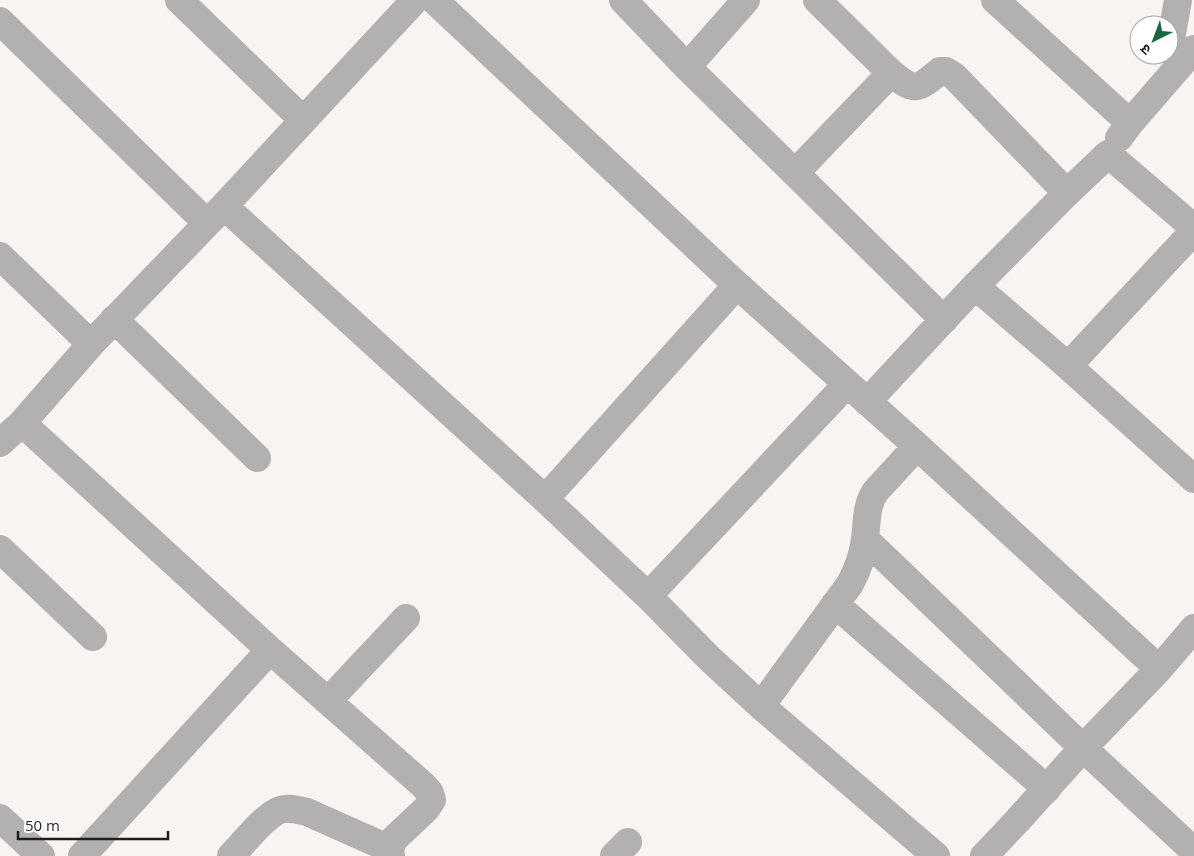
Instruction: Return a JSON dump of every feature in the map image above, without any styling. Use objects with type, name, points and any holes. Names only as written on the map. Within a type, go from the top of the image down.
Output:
[{"type":"street","points":[[179,0],[303,120]]},
{"type":"street","points":[[0,443],[22,423],[114,319],[415,0]]},
{"type":"street","points":[[434,0],[737,285],[917,446],[1159,669]]},
{"type":"street","points":[[623,0],[687,67],[944,320]]},
{"type":"street","points":[[687,67],[746,0]]},
{"type":"street","points":[[817,0],[891,73],[904,83],[912,86],[920,85],[940,71],[946,71],[954,76],[1067,193]]},
{"type":"street","points":[[995,0],[1130,123]]},
{"type":"street","points":[[1175,15],[1178,0]]},
{"type":"street","points":[[0,21],[215,214],[546,499],[761,706],[936,856]]},
{"type":"street","points":[[867,402],[975,286],[1108,154],[1130,123],[1194,49]]},
{"type":"street","points":[[1163,85],[1166,65]]},
{"type":"street","points":[[794,173],[891,73]]},
{"type":"street","points":[[1068,366],[1194,229],[1108,154]]},
{"type":"street","points":[[0,256],[91,344]]},
{"type":"street","points":[[546,499],[737,285]]},
{"type":"street","points":[[975,286],[1194,479]]},
{"type":"street","points":[[114,319],[257,458]]},
{"type":"street","points":[[648,596],[847,384]]},
{"type":"street","points":[[22,423],[270,650],[430,793],[432,800],[426,809],[394,839],[377,851],[307,812],[293,809],[281,810],[270,816],[231,856]]},
{"type":"street","points":[[761,706],[850,584],[857,572],[862,554],[870,501],[874,492],[917,446]]},
{"type":"street","points":[[865,539],[1084,748],[1193,847]]},
{"type":"street","points":[[0,549],[93,636]]},
{"type":"street","points":[[835,604],[1046,789]]},
{"type":"street","points":[[328,701],[406,618]]},
{"type":"street","points":[[997,851],[1046,789],[1159,669],[1194,628]]},
{"type":"street","points":[[82,856],[270,650]]},
{"type":"street","points":[[0,818],[41,856]]}]
